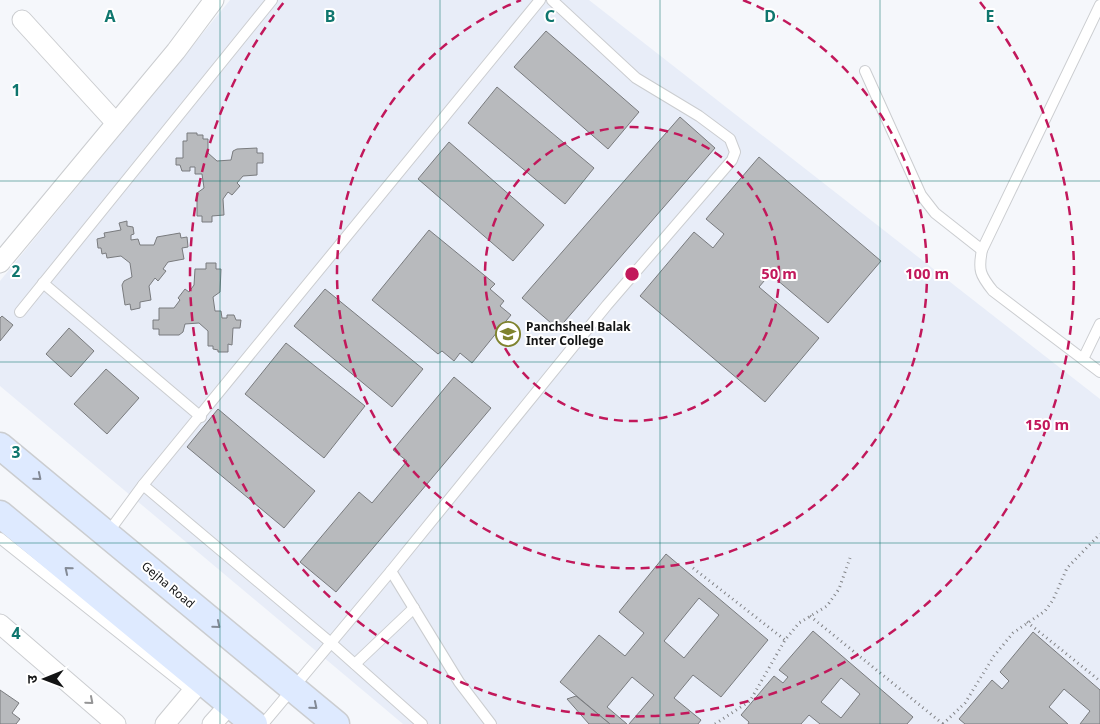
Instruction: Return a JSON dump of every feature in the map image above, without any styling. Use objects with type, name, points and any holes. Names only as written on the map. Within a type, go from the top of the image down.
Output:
[{"type":"street","points":[[0,263],[176,51],[214,0]]},
{"type":"street","points":[[22,20],[116,123]]},
{"type":"street","name":"Gejha Road","points":[[0,446],[336,724]]},
{"type":"street","points":[[0,514],[220,718],[254,724]]},
{"type":"street","points":[[0,624],[116,724]]},
{"type":"street","points":[[165,724],[192,692]]},
{"type":"lane","points":[[20,312],[272,0]]},
{"type":"lane","points":[[107,534],[143,486],[201,418],[540,0]]},
{"type":"lane","points":[[263,724],[391,572],[607,305],[727,166],[735,152],[730,139],[699,116],[636,78],[552,0]]},
{"type":"lane","points":[[1100,5],[982,250],[979,265],[983,278],[993,290],[1100,372]]},
{"type":"lane","points":[[864,71],[921,195],[935,213],[982,250]]},
{"type":"lane","points":[[43,284],[201,418]]},
{"type":"lane","points":[[1083,359],[1100,324]]},
{"type":"lane","points":[[143,486],[332,643],[422,724]]},
{"type":"lane","points":[[0,538],[192,692]]},
{"type":"lane","points":[[391,572],[459,682],[491,724]]},
{"type":"lane","points":[[355,664],[414,608]]},
{"type":"path","points":[[810,616],[943,724],[965,704],[994,656],[1013,633],[1045,611],[1053,600],[1067,568],[1100,534]]},
{"type":"path","points":[[715,724],[750,702],[785,640],[799,623],[826,606],[839,589],[850,558]]},
{"type":"path","points":[[693,568],[785,640]]},
{"type":"path","points":[[1027,622],[1100,681]]},
{"type":"shaded area","name":"Panchsheel Balak Inter College","points":[[230,0],[589,0],[1100,399],[1100,724],[403,724],[0,386],[0,281]]},
{"type":"building","points":[[546,31],[639,112],[608,149],[514,67]]},
{"type":"building","points":[[497,87],[594,168],[565,204],[468,123]]},
{"type":"building","points":[[680,117],[715,148],[558,329],[522,298]]},
{"type":"building","points":[[187,133],[197,133],[197,135],[203,135],[203,139],[208,139],[208,153],[217,161],[231,160],[233,151],[237,149],[257,148],[257,153],[263,153],[263,163],[257,163],[257,175],[243,176],[237,183],[240,186],[232,195],[228,192],[223,199],[224,215],[212,216],[212,222],[202,222],[202,216],[197,216],[197,193],[204,188],[202,174],[195,174],[195,167],[190,167],[190,171],[182,171],[180,165],[176,165],[176,158],[183,158],[183,141],[187,141]]},
{"type":"building","points":[[449,142],[544,225],[513,261],[418,179]]},
{"type":"building","points":[[759,157],[881,261],[828,323],[770,274],[759,287],[819,338],[765,402],[640,296],[694,232],[713,248],[724,234],[706,219]]},
{"type":"building","points":[[127,221],[127,226],[133,227],[134,234],[131,235],[131,240],[138,239],[140,245],[154,245],[157,237],[180,233],[181,238],[187,237],[188,247],[182,248],[184,259],[168,262],[163,269],[166,271],[158,281],[155,278],[149,286],[151,300],[140,302],[140,308],[131,310],[130,304],[125,305],[122,285],[124,281],[132,277],[130,263],[121,256],[107,258],[106,253],[102,254],[101,248],[98,248],[97,239],[105,237],[104,233],[121,230],[119,223]]},
{"type":"building","points":[[429,230],[495,284],[490,289],[504,301],[500,306],[511,315],[472,363],[460,353],[454,361],[442,351],[438,354],[372,300]]},
{"type":"building","points":[[206,263],[216,263],[216,269],[221,269],[220,292],[213,297],[215,311],[221,311],[222,318],[227,318],[227,315],[234,315],[236,320],[241,320],[240,328],[233,328],[232,345],[228,344],[228,352],[218,352],[218,350],[213,349],[213,346],[208,346],[208,331],[199,323],[185,324],[183,332],[179,335],[159,335],[159,329],[153,329],[153,320],[159,320],[159,308],[174,308],[180,300],[178,298],[185,289],[189,292],[194,285],[195,269],[206,269]]},
{"type":"building","points":[[325,289],[423,369],[392,407],[294,326]]},
{"type":"building","points":[[2,316],[13,325],[0,341],[0,318]]},
{"type":"building","points":[[69,328],[94,351],[71,377],[46,354]]},
{"type":"building","points":[[286,343],[365,406],[324,458],[245,394]]},
{"type":"building","points":[[106,369],[139,398],[107,434],[74,404]]},
{"type":"building","points":[[454,377],[491,408],[336,592],[300,562],[359,492],[372,503],[407,461],[393,450]]},
{"type":"building","points":[[218,409],[315,491],[284,528],[187,447]]},
{"type":"building","points":[[666,554],[768,640],[721,697],[693,675],[674,698],[701,720],[698,724],[629,724],[654,695],[632,677],[607,707],[627,724],[610,724],[560,682],[599,635],[625,656],[644,633],[619,612]],"holes":[[[699,598],[719,615],[684,658],[664,641]]]},
{"type":"building","points":[[813,631],[913,717],[907,724],[820,724],[809,715],[801,724],[748,724],[749,722],[741,715],[774,676],[783,683],[788,677],[779,670]],"holes":[[[841,678],[860,694],[841,718],[821,702]]]},
{"type":"building","points":[[1033,632],[1100,690],[1100,724],[1080,724],[1090,711],[1064,689],[1049,707],[1068,724],[965,724],[959,719],[992,680],[1002,689],[1009,681],[1000,672]]},
{"type":"building","points":[[0,690],[19,703],[12,713],[20,719],[16,724],[0,724]]},
{"type":"building","points":[[576,696],[610,724],[589,724],[567,699]]},
{"type":"place","name":"Panchsheel Balak Inter College","points":[[508,334]]}]
